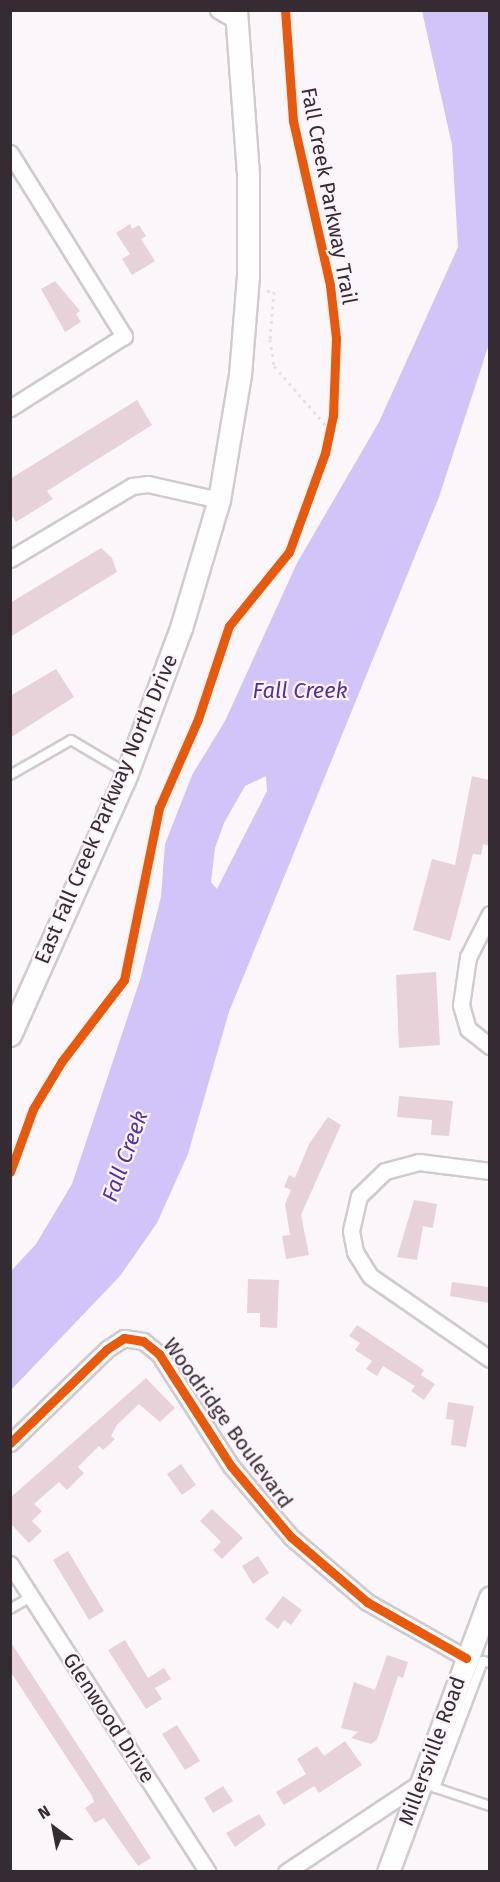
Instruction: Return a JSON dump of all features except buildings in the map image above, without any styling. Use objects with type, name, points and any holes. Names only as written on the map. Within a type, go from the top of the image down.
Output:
[{"type":"main road","name":"East Fall Creek Parkway North Drive","points":[[10,1035],[127,772],[181,628],[219,500],[240,375],[248,274],[248,174],[236,16]]},
{"type":"main road","name":"Millersville Road","points":[[388,1872],[428,1786],[466,1658],[489,1597]]},
{"type":"street","points":[[218,10],[236,16]]},
{"type":"street","points":[[10,153],[124,336],[10,408]]},
{"type":"street","points":[[10,559],[132,486],[148,484],[219,500]]},
{"type":"street","points":[[489,914],[468,957],[461,1005],[468,1029],[489,1046]]},
{"type":"street","points":[[489,1171],[419,1162],[385,1171],[359,1196],[351,1231],[355,1252],[370,1276],[489,1359]]},
{"type":"street","name":"Woodridge Boulevard","points":[[10,1443],[107,1349],[124,1338],[134,1339],[156,1349],[231,1466],[302,1546],[378,1610],[466,1658]]},
{"type":"street","name":"Glenwood Drive","points":[[10,1564],[208,1872]]},
{"type":"street","points":[[286,1872],[428,1786]]},
{"type":"lane","points":[[10,775],[71,740],[127,772]]},
{"type":"lane","points":[[10,1609],[32,1597]]},
{"type":"lane","points":[[489,1663],[483,1661],[428,1786],[489,1806]]},
{"type":"path","points":[[267,291],[273,291],[270,339],[274,366],[330,430]]},
{"type":"path","points":[[328,442],[333,416]]},
{"type":"water","name":"Fall Creek","points":[[422,11],[489,11],[489,344],[439,497],[229,1012],[188,1154],[157,1223],[120,1276],[11,1390],[11,1271],[36,1244],[72,1184],[140,980],[161,897],[165,844],[192,775],[225,721],[297,563],[379,422],[458,247],[452,145]],"holes":[[[266,776],[267,791],[217,889],[211,882],[215,848],[224,823],[245,786]]]},
{"type":"cycle path","name":"Fall Creek Parkway Trail","points":[[10,1172],[33,1109],[62,1061],[124,980],[159,808],[198,719],[229,626],[289,552],[325,453],[333,416],[336,338],[330,285],[293,121],[285,10]]},
{"type":"cycle path","points":[[10,1443],[107,1349],[124,1338],[143,1341],[159,1354],[231,1466],[291,1537],[367,1602],[466,1658]]}]
